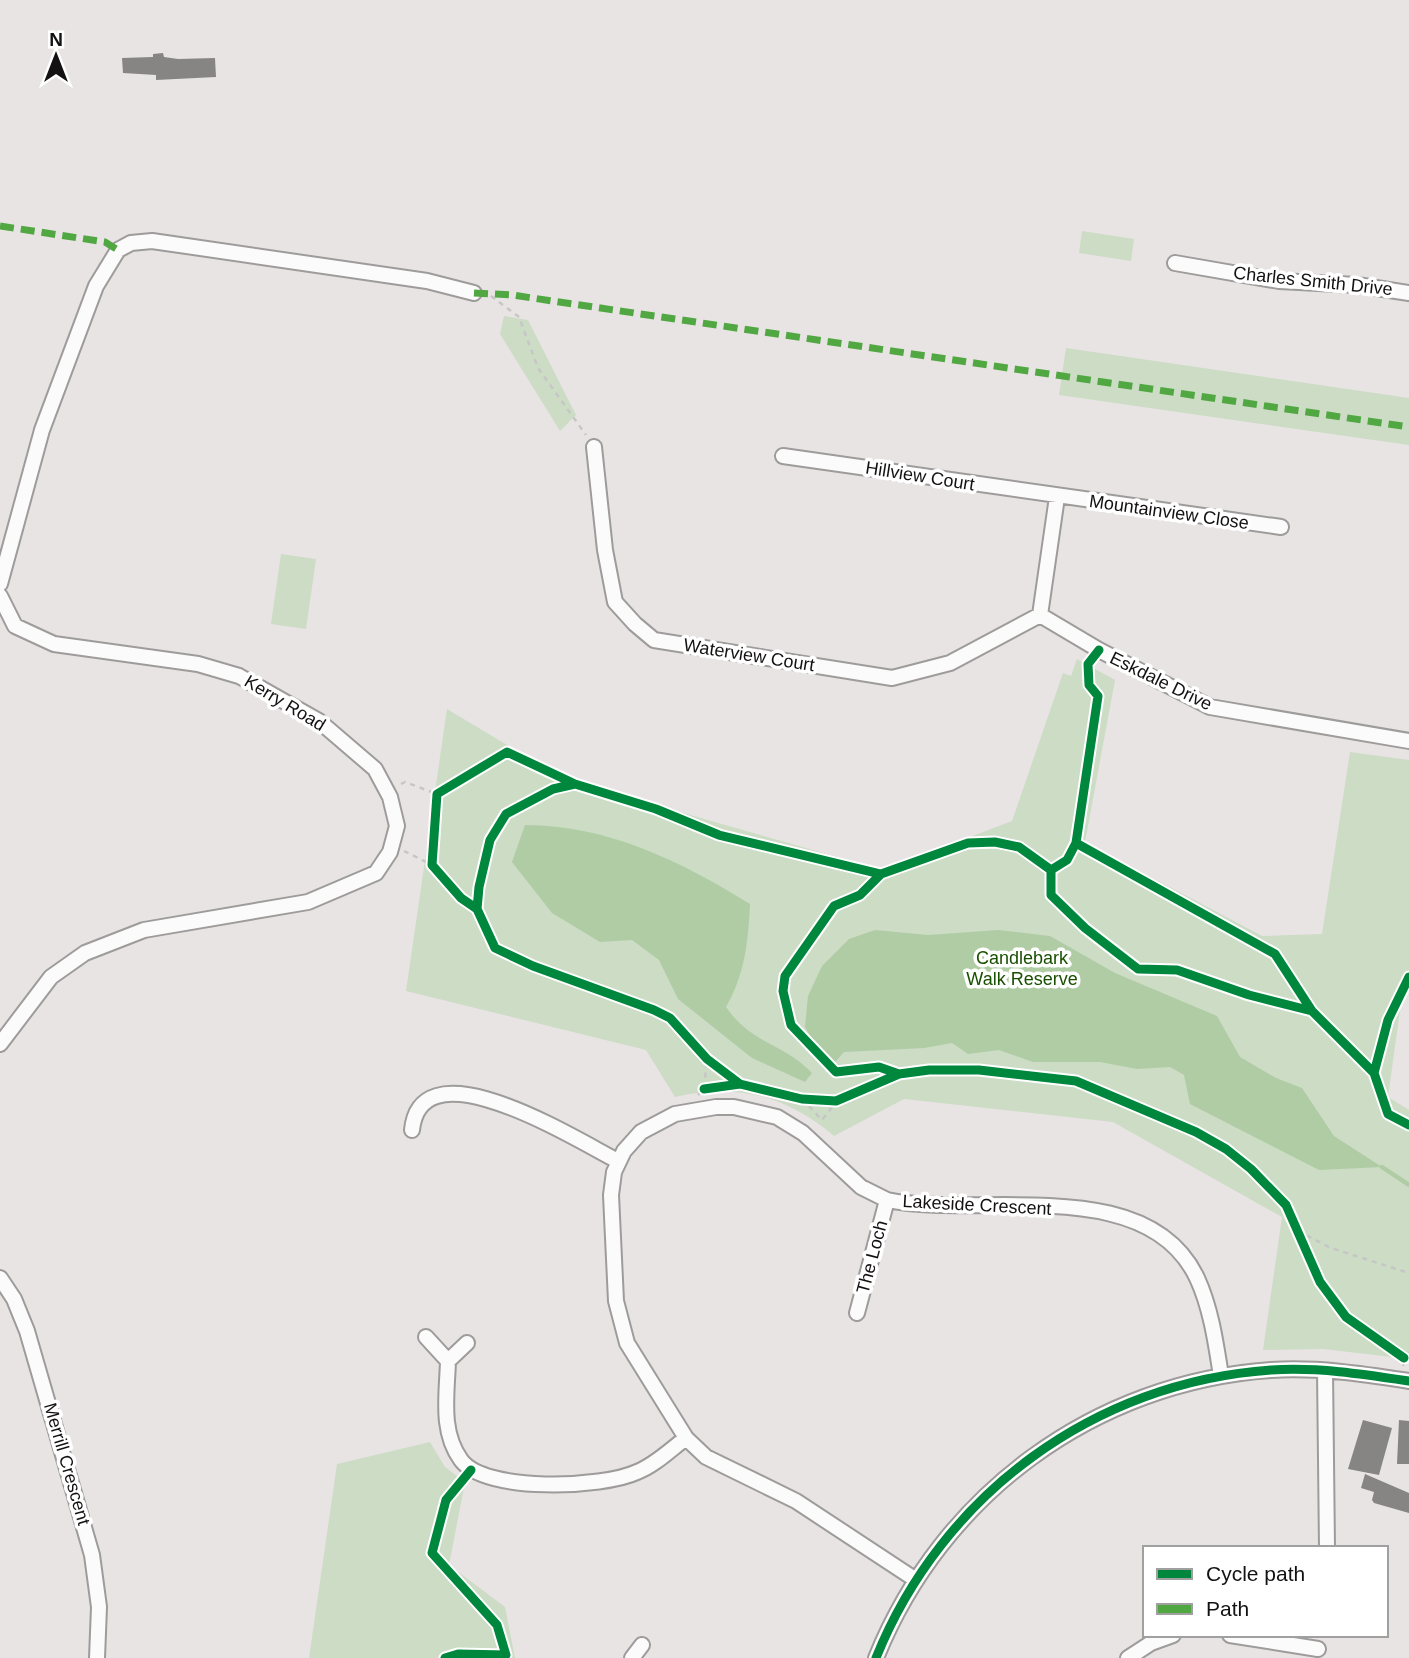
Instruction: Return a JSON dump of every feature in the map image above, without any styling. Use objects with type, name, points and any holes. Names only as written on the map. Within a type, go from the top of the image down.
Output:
[{"type":"street","points":[[0,584],[43,430],[96,286],[118,250],[131,243],[152,241],[427,281],[474,293]]},
{"type":"street","name":"Charles Smith Drive","points":[[1175,262],[1279,281],[1357,285],[1409,293]]},
{"type":"street","name":"Waterview Court","points":[[594,447],[605,550],[615,601],[654,640],[892,678],[950,663],[1040,615]]},
{"type":"street","name":"Hillview Court","points":[[783,456],[1057,497]]},
{"type":"street","points":[[1040,615],[1057,497]]},
{"type":"street","name":"Mountainview Close","points":[[1057,497],[1281,527]]},
{"type":"street","name":"Kerry Road","points":[[0,596],[15,626],[54,644],[198,664],[239,676],[319,720],[375,769],[387,792],[397,826],[392,843],[376,873],[308,902],[144,930],[85,953],[51,977],[0,1044]]},
{"type":"street","name":"Eskdale Drive","points":[[1040,615],[1099,650],[1210,707],[1409,741]]},
{"type":"street","points":[[412,1130],[414,1115],[426,1100],[439,1095],[472,1094],[523,1113],[618,1161]]},
{"type":"street","name":"Lakeside Crescent","points":[[916,1580],[796,1501],[706,1457],[686,1438],[627,1343],[616,1301],[611,1195],[618,1161],[641,1132],[663,1119],[687,1111],[734,1107],[777,1117],[803,1133],[861,1187],[887,1200],[1093,1210],[1143,1224],[1178,1252],[1197,1278],[1212,1325],[1221,1376]]},
{"type":"street","name":"The Loch","points":[[857,1313],[887,1200]]},
{"type":"street","name":"Merrill Crescent","points":[[0,1278],[14,1299],[27,1331],[92,1555],[99,1606],[97,1658]]},
{"type":"street","points":[[426,1337],[448,1361],[447,1428],[462,1461],[486,1476],[552,1485],[598,1482],[638,1472],[686,1438]]},
{"type":"street","points":[[448,1361],[467,1343]]},
{"type":"street","points":[[876,1658],[916,1580],[943,1541],[981,1499],[1051,1443],[1129,1402],[1221,1376],[1273,1370],[1325,1371],[1405,1380]]},
{"type":"street","points":[[1325,1371],[1327,1546]]},
{"type":"street","points":[[1128,1658],[1150,1643],[1167,1637]]},
{"type":"street","points":[[1245,1637],[1318,1647]]},
{"type":"street","points":[[632,1658],[642,1646]]},
{"type":"path","points":[[491,296],[519,317],[538,368],[594,447]]},
{"type":"path","points":[[1051,870],[1067,860],[1076,842],[1098,696],[1089,685],[1088,664],[1099,650]]},
{"type":"path","points":[[437,794],[507,752],[575,783],[656,809],[719,835],[881,874]]},
{"type":"path","points":[[387,792],[405,782],[437,794]]},
{"type":"path","points":[[477,909],[484,858],[498,823],[530,799],[575,783]]},
{"type":"path","points":[[432,865],[437,794]]},
{"type":"path","points":[[898,1074],[879,1067],[836,1072],[799,1036],[788,1018],[783,991],[785,976],[825,916],[834,906],[860,895],[881,874],[968,843],[995,842],[1019,847],[1051,870]]},
{"type":"path","points":[[1076,842],[1275,954],[1312,1011],[1374,1073],[1388,1114],[1409,1125]]},
{"type":"path","points":[[392,843],[432,865],[461,898],[477,909],[495,948],[508,956],[670,1018],[707,1059],[740,1083],[802,1099],[836,1101],[898,1074],[968,1069],[1076,1081],[1196,1132],[1226,1149],[1251,1169],[1286,1205],[1320,1282],[1346,1317],[1409,1359]]},
{"type":"path","points":[[1051,870],[1051,895],[1085,928],[1138,969],[1177,970],[1249,995],[1312,1011]]},
{"type":"path","points":[[1374,1073],[1388,1020],[1409,977]]},
{"type":"path","points":[[704,1088],[707,1059]]},
{"type":"path","points":[[687,1111],[688,1104],[704,1088],[740,1083]]},
{"type":"path","points":[[802,1099],[822,1121],[836,1101]]},
{"type":"path","points":[[1297,1231],[1331,1248],[1409,1273]]},
{"type":"path","points":[[1405,1380],[1404,1358],[1409,1348]]},
{"type":"path","points":[[444,1658],[458,1654],[506,1656],[497,1625],[432,1553],[446,1500],[471,1469]]},
{"type":"green space","points":[[1082,231],[1134,239],[1131,261],[1079,253]]},
{"type":"green space","points":[[504,316],[528,320],[576,415],[560,431],[500,334]]},
{"type":"green space","points":[[1066,348],[1409,398],[1409,445],[1059,395]]},
{"type":"green space","points":[[281,554],[316,559],[306,629],[271,624]]},
{"type":"green space","name":"Candlebark Walk Reserve","points":[[1077,659],[1115,680],[1085,842],[1262,936],[1322,934],[1350,752],[1409,760],[1409,988],[1402,996],[1388,1097],[1409,1110],[1409,1359],[1323,1349],[1263,1350],[1282,1217],[1113,1122],[904,1099],[834,1136],[798,1111],[759,1096],[719,1091],[675,1097],[646,1050],[406,991],[447,709],[564,779],[883,870],[1012,821],[1063,673],[1071,676]]},
{"type":"green space","points":[[430,1442],[445,1467],[465,1482],[449,1565],[505,1607],[515,1658],[309,1658],[337,1464]]},
{"type":"shaded area","points":[[525,825],[586,831],[615,839],[698,874],[750,904],[744,957],[726,1007],[746,1029],[802,1063],[812,1073],[805,1082],[752,1058],[678,999],[659,960],[632,940],[600,942],[552,913],[512,862]]},
{"type":"shaded area","points":[[875,930],[928,935],[998,930],[1050,936],[1115,973],[1217,1016],[1240,1057],[1276,1078],[1302,1088],[1334,1136],[1382,1167],[1319,1170],[1190,1104],[1184,1075],[1170,1067],[1137,1069],[1100,1062],[1033,1062],[999,1050],[968,1054],[952,1043],[924,1048],[844,1052],[829,1069],[805,1027],[808,996],[822,966],[849,939]]},
{"type":"building","points":[[163,53],[164,57],[178,59],[215,58],[216,77],[156,80],[156,75],[123,73],[122,58],[153,57],[153,54]]},
{"type":"building","points":[[1363,1420],[1392,1428],[1379,1475],[1348,1469]]},
{"type":"building","points":[[1399,1420],[1409,1421],[1409,1464],[1397,1464]]},
{"type":"building","points":[[1365,1474],[1409,1493],[1409,1513],[1374,1503],[1374,1492],[1361,1488]]},
{"type":"waterway","points":[[1382,1167],[1409,1185]]},
{"type":"marked path","points":[[0,226],[105,242],[118,250]]},
{"type":"marked path","points":[[474,293],[512,295],[1409,427]]},
{"type":"cycle path","points":[[1076,843],[1098,696],[1089,685],[1088,664],[1099,650]]},
{"type":"cycle path","points":[[477,909],[461,898],[432,865],[437,794],[507,752],[575,784]]},
{"type":"cycle path","points":[[740,1084],[707,1059],[670,1018],[533,966],[495,948],[477,909],[479,887],[490,840],[506,814],[553,789],[575,784],[656,809],[719,835],[881,874]]},
{"type":"cycle path","points":[[899,1074],[879,1067],[836,1072],[791,1025],[783,991],[785,976],[834,906],[860,895],[881,874],[968,843],[995,842],[1019,847],[1051,870],[1051,895],[1085,928],[1138,969],[1177,970],[1249,995],[1312,1011],[1374,1073],[1388,1114],[1409,1125]]},
{"type":"cycle path","points":[[1051,870],[1067,860],[1076,843],[1275,954],[1312,1011]]},
{"type":"cycle path","points":[[1374,1073],[1388,1020],[1409,977]]},
{"type":"cycle path","points":[[704,1089],[740,1084],[802,1099],[836,1101],[899,1074],[929,1070],[979,1070],[1076,1081],[1196,1132],[1226,1149],[1251,1169],[1286,1205],[1320,1282],[1346,1317],[1404,1358]]},
{"type":"cycle path","points":[[876,1658],[905,1599],[941,1546],[984,1498],[1032,1457],[1086,1423],[1144,1397],[1206,1379],[1271,1370],[1323,1370],[1409,1381]]},
{"type":"cycle path","points":[[445,1658],[458,1654],[506,1655],[497,1625],[432,1553],[446,1500],[471,1470]]}]
